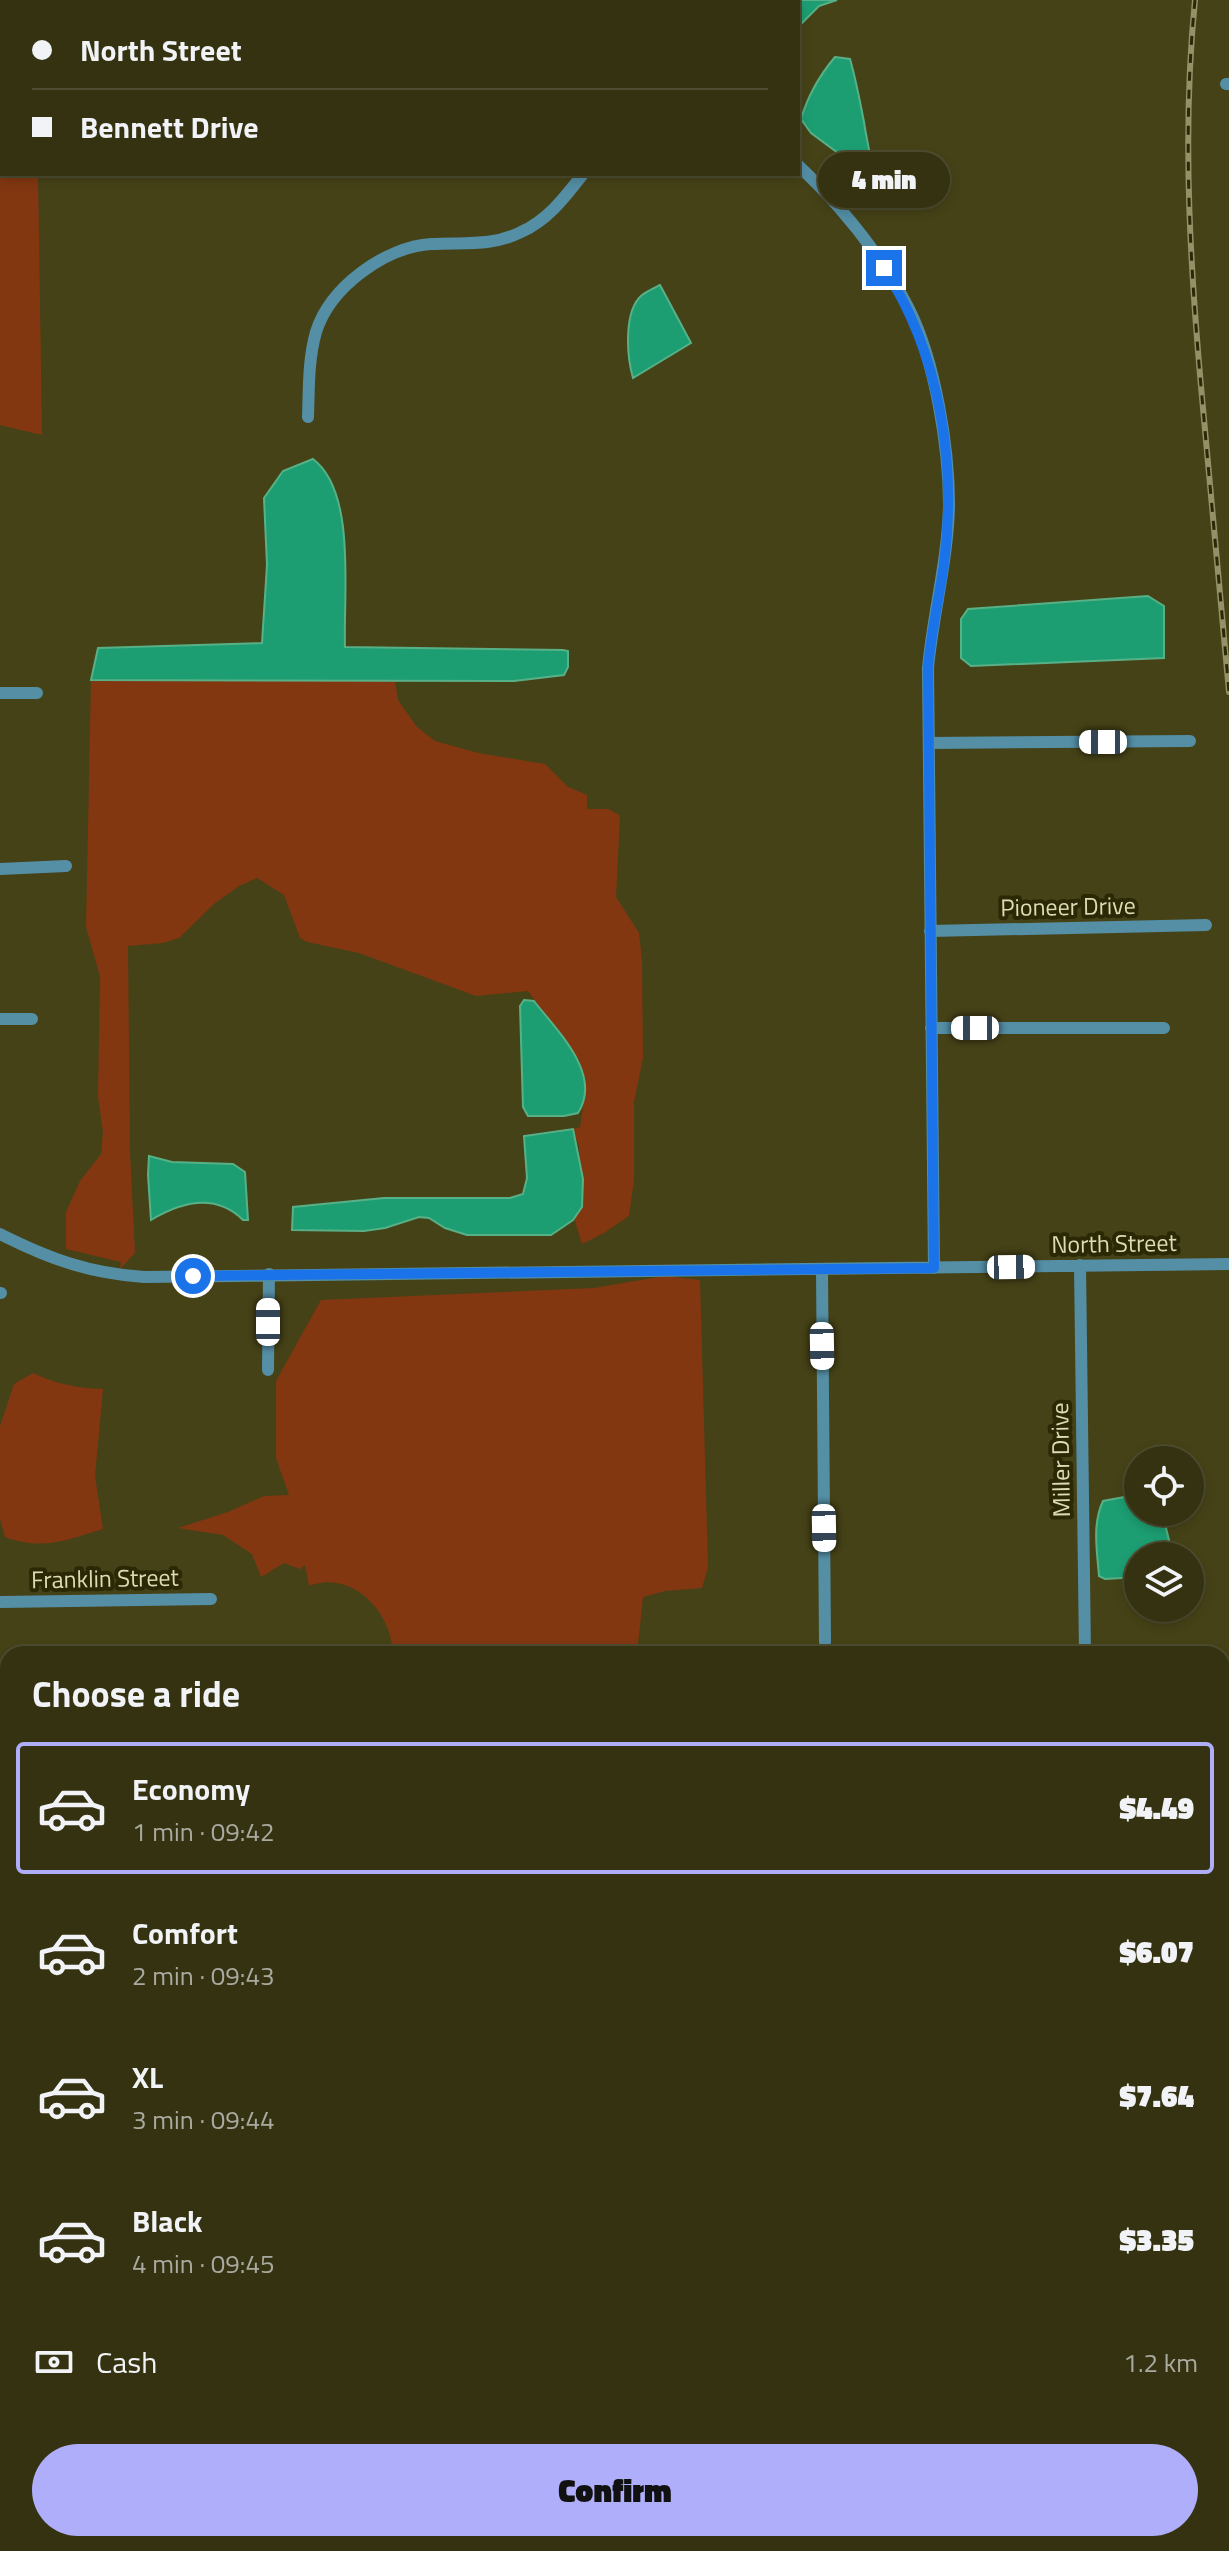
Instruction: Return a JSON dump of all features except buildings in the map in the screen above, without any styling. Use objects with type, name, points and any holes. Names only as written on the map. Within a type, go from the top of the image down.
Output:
[{"type":"street","points":[[800,167],[831,196],[859,230],[910,311],[943,429],[949,507],[944,565],[928,668],[934,1268]]},
{"type":"street","points":[[308,417],[311,352],[317,328],[343,289],[361,273],[384,257],[407,248],[497,241],[520,233],[539,223],[581,176]]},
{"type":"street","points":[[0,693],[37,693]]},
{"type":"street","points":[[929,743],[1190,741]]},
{"type":"street","points":[[0,869],[66,866]]},
{"type":"street","name":"Pioneer Drive","points":[[930,931],[1206,925]]},
{"type":"street","points":[[0,1019],[32,1019]]},
{"type":"street","points":[[931,1028],[1164,1028]]},
{"type":"street","name":"North Street","points":[[0,1234],[53,1259],[108,1274],[144,1277],[1229,1264]]},
{"type":"street","name":"Miller Drive","points":[[1080,1265],[1085,1646]]},
{"type":"street","points":[[822,1270],[825,1642]]},
{"type":"street","points":[[268,1370],[269,1274]]},
{"type":"street","name":"Franklin Street","points":[[0,1602],[211,1599]]},
{"type":"shaded area","points":[[800,0],[837,0],[819,6],[800,25]]},
{"type":"shaded area","points":[[835,57],[850,59],[873,180],[858,182],[846,159],[811,133],[801,119],[815,86]]},
{"type":"shaded area","points":[[0,176],[38,176],[42,435],[0,425]]},
{"type":"shaded area","points":[[660,285],[691,343],[633,378],[628,347],[632,312],[642,295]]},
{"type":"shaded area","points":[[313,459],[327,474],[342,520],[346,574],[345,647],[563,650],[568,651],[568,667],[564,675],[514,681],[91,680],[98,648],[262,643],[267,565],[264,498],[283,471]]},
{"type":"shaded area","points":[[1148,596],[1164,606],[1164,658],[971,666],[961,658],[961,619],[968,609]]},
{"type":"shaded area","points":[[91,680],[395,681],[398,700],[417,727],[435,741],[478,753],[545,764],[568,787],[587,795],[587,809],[608,809],[620,815],[616,897],[639,933],[642,961],[643,1058],[634,1102],[634,1180],[629,1216],[582,1244],[574,1218],[582,1207],[579,1147],[573,1129],[580,1127],[586,1087],[579,1060],[528,991],[476,996],[359,953],[307,942],[300,938],[284,895],[257,878],[239,886],[214,904],[179,938],[163,943],[128,946],[130,1153],[135,1253],[120,1269],[121,1262],[66,1249],[66,1212],[80,1181],[101,1154],[103,1132],[98,1097],[100,976],[86,927]]},
{"type":"shaded area","points":[[524,1000],[534,1001],[565,1039],[581,1068],[585,1083],[584,1098],[578,1113],[528,1116],[523,1107],[520,1006]]},
{"type":"shaded area","points":[[573,1129],[583,1179],[582,1207],[573,1220],[551,1235],[467,1235],[445,1228],[429,1218],[419,1217],[364,1231],[292,1230],[293,1207],[384,1198],[510,1198],[523,1194],[527,1178],[524,1136]]},
{"type":"shaded area","points":[[149,1156],[172,1162],[233,1164],[245,1172],[248,1220],[221,1206],[198,1203],[174,1209],[151,1220]]},
{"type":"shaded area","points":[[665,1276],[700,1280],[708,1567],[702,1588],[665,1591],[643,1597],[638,1646],[392,1646],[386,1623],[367,1598],[354,1589],[325,1582],[309,1586],[305,1565],[300,1569],[284,1563],[261,1577],[252,1554],[223,1535],[178,1528],[228,1512],[264,1496],[289,1495],[276,1458],[276,1381],[321,1300],[594,1288]]},
{"type":"shaded area","points":[[33,1373],[67,1385],[103,1389],[95,1476],[103,1529],[43,1544],[5,1537],[0,1519],[0,1426],[14,1384]]},
{"type":"shaded area","points":[[1124,1497],[1124,1526],[1166,1526],[1169,1542],[1124,1542],[1124,1578],[1105,1579],[1099,1576],[1096,1528],[1103,1501]]},
{"type":"railway","points":[[1195,0],[1189,105],[1189,210],[1199,367],[1229,692]]},
{"type":"route","points":[[193,1276],[934,1268],[928,668],[944,565],[949,507],[948,471],[943,429],[922,345],[910,311],[884,268]]}]
